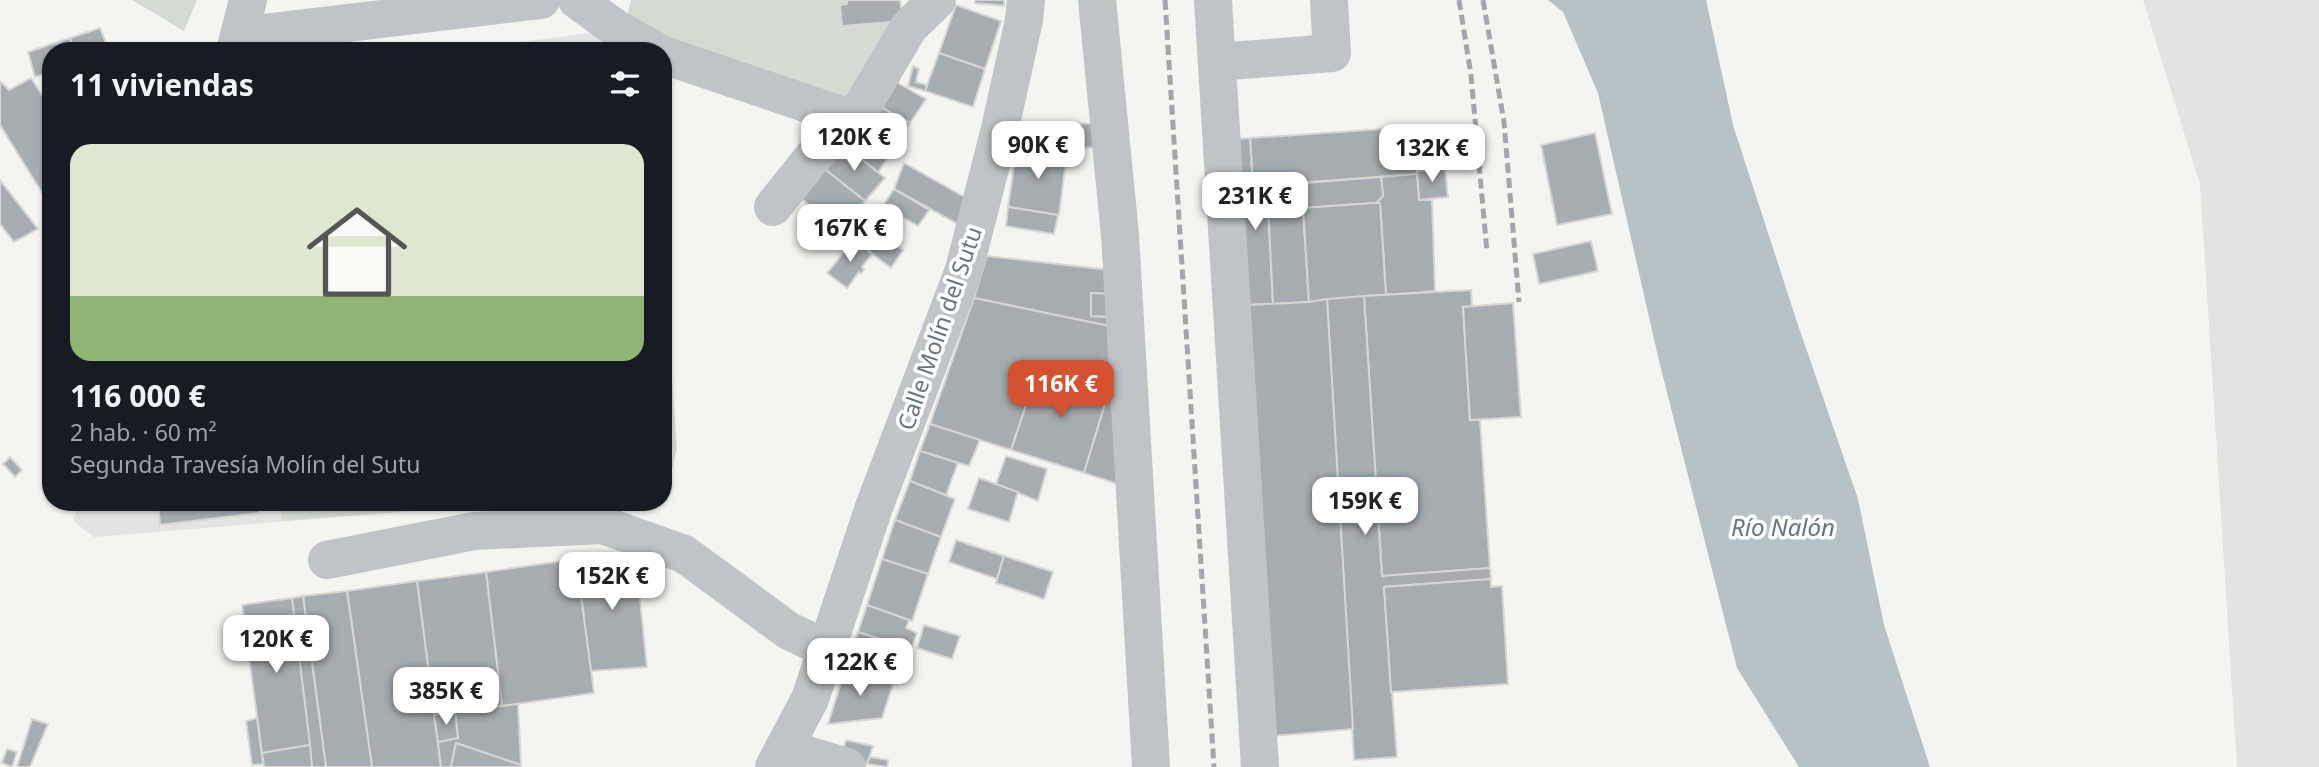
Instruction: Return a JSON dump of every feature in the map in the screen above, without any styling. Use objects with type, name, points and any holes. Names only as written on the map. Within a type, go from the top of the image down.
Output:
[{"type":"street","points":[[241,29],[541,0]]},
{"type":"street","points":[[577,0],[618,30],[640,42]]},
{"type":"street","points":[[773,207],[811,158],[863,105],[896,45],[909,27],[937,0]]},
{"type":"street","name":"Calle Molín del Sutu","points":[[779,758],[810,699],[874,507],[964,270],[999,133],[1026,0]]},
{"type":"street","points":[[1097,0],[1120,235],[1151,767]]},
{"type":"street","points":[[1213,0],[1260,767]]},
{"type":"street","points":[[1217,62],[1332,54],[1329,0]]},
{"type":"street","points":[[672,58],[850,118]]},
{"type":"street","points":[[327,560],[474,531],[603,526],[684,554],[789,631],[827,649]]},
{"type":"street","points":[[779,758],[847,767]]},
{"type":"shaded area","points":[[132,0],[197,0],[184,31]]},
{"type":"shaded area","points":[[631,0],[847,0],[847,4],[840,6],[842,26],[903,21],[854,101],[625,26]]},
{"type":"shaded area","points":[[2143,0],[2319,0],[2319,767],[2237,767],[2200,184]]},
{"type":"shaded area","points":[[596,32],[614,42],[523,42]]},
{"type":"shaded area","points":[[672,376],[677,449],[672,469]]},
{"type":"shaded area","points":[[76,511],[413,511],[94,537],[73,521]]},
{"type":"shaded area","points":[[281,511],[409,511],[282,521]]},
{"type":"water","name":"Río Nalón","points":[[1548,0],[1706,0],[1733,125],[1858,499],[1884,625],[1930,767],[1799,767],[1737,668],[1659,361],[1598,93],[1563,12]]},
{"type":"building","points":[[847,0],[900,0],[903,21],[842,26],[840,5],[847,4]]},
{"type":"building","points":[[975,0],[1004,0],[1004,6],[975,3]]},
{"type":"building","points":[[956,5],[1001,21],[985,69],[939,53]]},
{"type":"building","points":[[100,28],[105,42],[71,42],[70,38]]},
{"type":"building","points":[[42,47],[42,75],[35,77],[28,52]]},
{"type":"building","points":[[939,53],[985,69],[973,107],[925,91]]},
{"type":"building","points":[[913,66],[919,69],[916,82],[927,85],[925,91],[908,86]]},
{"type":"building","points":[[31,78],[42,95],[42,193],[0,125],[0,81],[9,90]]},
{"type":"building","points":[[889,78],[926,99],[910,123],[873,103]]},
{"type":"building","points":[[873,103],[910,123],[895,145],[858,126]]},
{"type":"building","points":[[1102,123],[1103,147],[1077,148],[1075,124]]},
{"type":"building","points":[[1441,125],[1445,169],[1417,171],[1417,174],[1253,186],[1250,138]]},
{"type":"building","points":[[858,126],[895,145],[878,173],[845,146]]},
{"type":"building","points":[[1595,133],[1612,214],[1557,225],[1541,145]]},
{"type":"building","points":[[1250,138],[1253,186],[1267,185],[1273,304],[1247,305],[1238,139]]},
{"type":"building","points":[[845,146],[885,178],[865,201],[822,167]]},
{"type":"building","points":[[1017,147],[1067,154],[1059,215],[1008,207]]},
{"type":"building","points":[[904,163],[968,199],[963,227],[894,189]]},
{"type":"building","points":[[822,167],[865,201],[840,230],[798,196]]},
{"type":"building","points":[[1445,169],[1448,197],[1419,200],[1417,171]]},
{"type":"building","points":[[1417,174],[1419,200],[1432,200],[1435,291],[1386,295],[1380,203],[1376,203],[1383,196],[1381,177]]},
{"type":"building","points":[[1381,177],[1383,196],[1376,203],[1307,208],[1305,183]]},
{"type":"building","points":[[0,180],[38,229],[14,242],[0,224]]},
{"type":"building","points":[[1305,183],[1307,208],[1303,208],[1309,302],[1273,304],[1267,185]]},
{"type":"building","points":[[894,189],[929,210],[918,226],[883,206]]},
{"type":"building","points":[[1380,203],[1386,295],[1309,302],[1303,208]]},
{"type":"building","points":[[1008,207],[1058,215],[1054,234],[1006,226]]},
{"type":"building","points":[[865,227],[903,250],[891,268],[854,240]]},
{"type":"building","points":[[854,240],[872,254],[862,267],[864,269],[861,274],[859,272],[847,288],[827,273]]},
{"type":"building","points":[[1591,241],[1598,271],[1539,284],[1533,254]]},
{"type":"building","points":[[987,256],[1110,270],[1110,294],[1091,293],[1091,316],[1110,317],[1109,326],[974,298]]},
{"type":"building","points":[[1471,290],[1472,306],[1463,307],[1470,420],[1480,420],[1490,568],[1382,576],[1364,296]]},
{"type":"building","points":[[1091,293],[1111,294],[1111,317],[1091,316]]},
{"type":"building","points":[[1364,296],[1382,576],[1490,568],[1491,579],[1384,587],[1397,757],[1354,760],[1327,299]]},
{"type":"building","points":[[974,298],[1109,326],[1115,392],[1039,367],[1011,450],[930,424]]},
{"type":"building","points":[[1327,299],[1353,729],[1274,736],[1247,305]]},
{"type":"building","points":[[1513,303],[1521,417],[1470,420],[1463,307]]},
{"type":"building","points":[[1039,367],[1109,391],[1084,473],[1011,450]]},
{"type":"building","points":[[1109,391],[1115,392],[1121,485],[1084,473]]},
{"type":"building","points":[[930,424],[980,440],[969,466],[920,451]]},
{"type":"building","points":[[920,451],[958,463],[946,495],[910,481]]},
{"type":"building","points":[[1006,456],[1047,469],[1038,501],[996,484]]},
{"type":"building","points":[[10,457],[22,470],[15,477],[3,464]]},
{"type":"building","points":[[979,478],[1018,492],[1009,522],[968,509]]},
{"type":"building","points":[[910,481],[955,499],[941,537],[895,520]]},
{"type":"building","points":[[159,511],[259,511],[259,513],[160,525]]},
{"type":"building","points":[[895,520],[941,537],[928,574],[882,559]]},
{"type":"building","points":[[956,540],[1004,556],[997,579],[949,562]]},
{"type":"building","points":[[635,552],[647,667],[591,671],[576,559]]},
{"type":"building","points":[[1004,556],[1053,572],[1044,599],[996,583]]},
{"type":"building","points":[[576,559],[594,693],[502,706],[486,572]]},
{"type":"building","points":[[882,559],[928,574],[912,621],[867,605]]},
{"type":"building","points":[[486,572],[502,706],[434,715],[417,581]]},
{"type":"building","points":[[1491,579],[1491,587],[1502,586],[1508,684],[1391,692],[1384,587]]},
{"type":"building","points":[[417,581],[441,767],[372,767],[347,591]]},
{"type":"building","points":[[347,591],[372,767],[326,767],[303,596]]},
{"type":"building","points":[[303,596],[326,767],[312,767],[292,598]]},
{"type":"building","points":[[292,598],[310,745],[262,753],[242,605]]},
{"type":"building","points":[[867,605],[909,620],[906,628],[917,633],[911,649],[858,632]]},
{"type":"building","points":[[924,625],[960,636],[952,659],[917,648]]},
{"type":"building","points":[[858,632],[902,646],[893,684],[846,667]]},
{"type":"building","points":[[846,667],[893,684],[882,718],[828,724]]},
{"type":"building","points":[[518,704],[521,765],[456,743],[451,767],[441,767],[438,742],[458,738],[455,712]]},
{"type":"building","points":[[455,712],[458,738],[438,742],[434,715]]},
{"type":"building","points":[[257,718],[263,764],[252,765],[246,721]]},
{"type":"building","points":[[32,719],[48,724],[30,767],[17,767]]},
{"type":"building","points":[[846,740],[873,746],[867,764],[841,757]]},
{"type":"building","points":[[456,743],[521,765],[521,767],[451,767]]},
{"type":"building","points":[[310,745],[312,767],[264,767],[262,753]]},
{"type":"building","points":[[7,749],[17,752],[12,767],[2,763]]},
{"type":"building","points":[[870,757],[888,760],[887,767],[867,764]]},
{"type":"railway","points":[[1165,0],[1214,767]]},
{"type":"railway","points":[[1459,0],[1471,75],[1487,252]]},
{"type":"railway","points":[[1483,0],[1504,122],[1519,302]]}]
